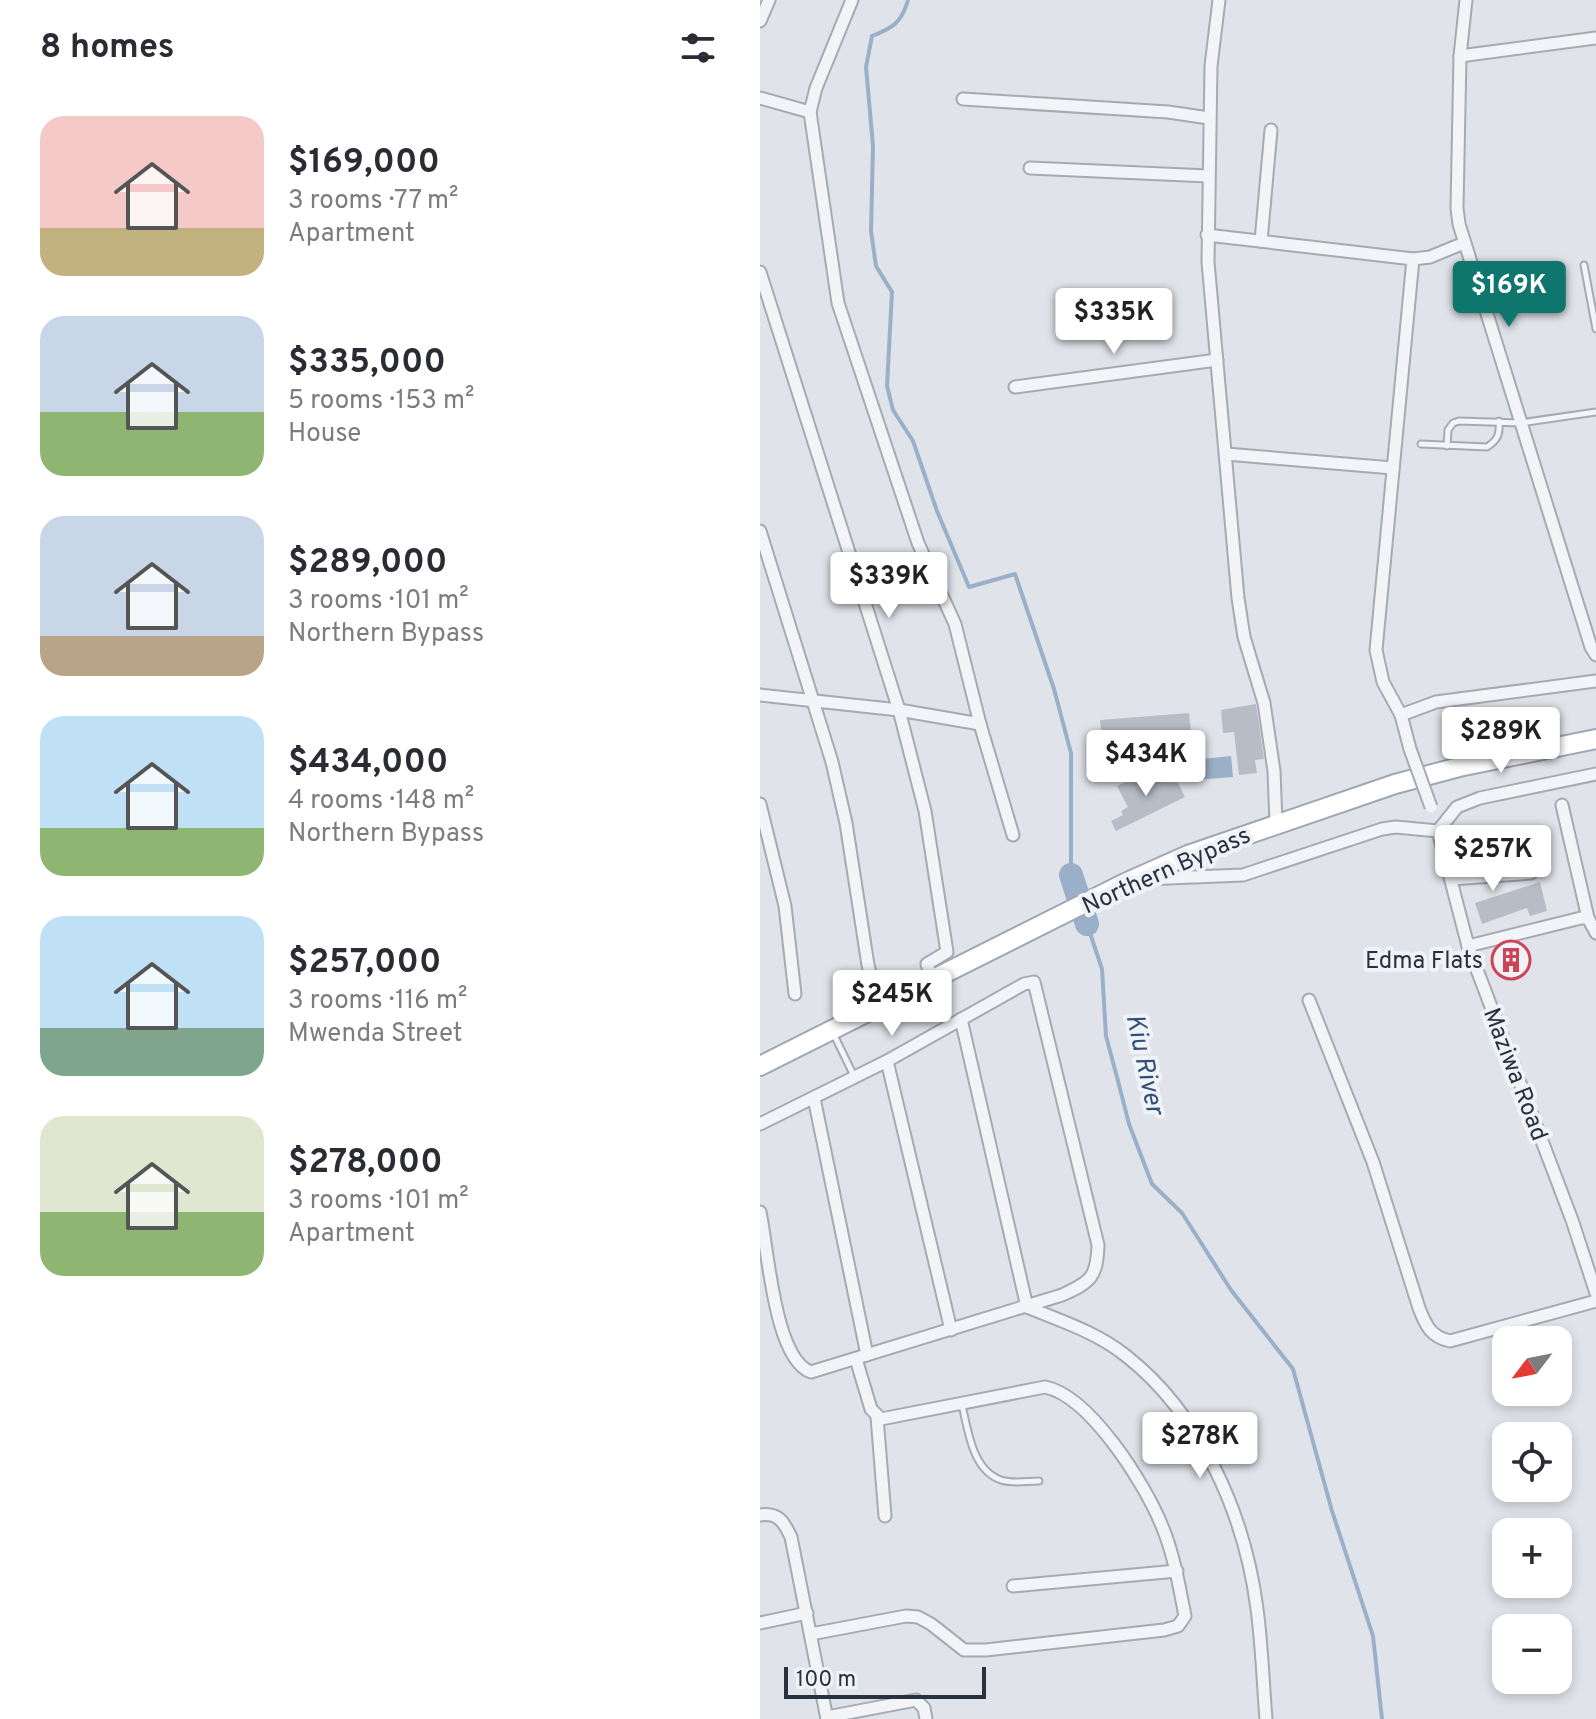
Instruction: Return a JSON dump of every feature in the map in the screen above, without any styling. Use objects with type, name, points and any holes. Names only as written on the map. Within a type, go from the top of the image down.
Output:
[{"type":"main road","name":"Northern Bypass","points":[[760,1066],[1132,880],[1208,847],[1395,784],[1459,767],[1596,739]]},
{"type":"street","points":[[760,21],[769,0]]},
{"type":"street","points":[[852,0],[816,88],[810,112],[838,303],[918,543],[955,624],[1013,835]]},
{"type":"street","points":[[1219,0],[1211,66],[1207,235],[1238,598],[1244,637],[1264,703],[1274,771],[1276,823]]},
{"type":"street","points":[[1466,0],[1460,56],[1457,208],[1464,243],[1596,655]]},
{"type":"street","points":[[1460,56],[1596,38]]},
{"type":"street","points":[[760,98],[810,112]]},
{"type":"street","points":[[963,99],[1168,112],[1209,118]]},
{"type":"street","points":[[1261,241],[1271,130]]},
{"type":"street","points":[[1030,168],[1208,176]]},
{"type":"street","points":[[1207,235],[1413,259],[1430,257],[1464,243]]},
{"type":"street","name":"Maziwa Road","points":[[1413,259],[1376,650],[1383,682],[1401,715],[1431,807],[1468,946],[1572,1220],[1596,1293]]},
{"type":"street","points":[[760,272],[899,710],[925,811],[947,952],[927,964],[932,980]]},
{"type":"street","points":[[1015,387],[1217,360]]},
{"type":"street","points":[[1226,454],[1393,468]]},
{"type":"street","points":[[760,531],[832,762],[846,823],[868,965],[879,1007]]},
{"type":"street","points":[[1401,715],[1436,702],[1596,681]]},
{"type":"street","points":[[760,695],[811,698],[980,724]]},
{"type":"street","points":[[1132,880],[1243,875],[1382,829],[1396,827],[1438,831],[1457,807],[1480,798],[1596,774]]},
{"type":"street","points":[[760,804],[785,906],[795,994]]},
{"type":"street","points":[[1562,805],[1588,918],[1596,933]]},
{"type":"street","points":[[1452,879],[1531,873]]},
{"type":"street","points":[[1468,946],[1571,919],[1588,918]]},
{"type":"street","points":[[760,1124],[855,1078],[1024,984],[1034,982],[1098,1245],[1097,1262],[1092,1277],[1082,1286],[1027,1307],[811,1372],[802,1369],[794,1360],[775,1303],[760,1212]]},
{"type":"street","points":[[1309,1000],[1373,1162],[1419,1308],[1433,1335],[1450,1341],[1596,1301]]},
{"type":"street","points":[[961,1019],[1027,1307]]},
{"type":"street","points":[[887,1061],[951,1330]]},
{"type":"street","points":[[814,1098],[871,1409],[877,1417],[885,1516]]},
{"type":"street","points":[[1027,1307],[1077,1326],[1124,1353],[1161,1388],[1195,1434],[1232,1508],[1243,1542],[1257,1608],[1266,1719]]},
{"type":"street","points":[[811,1634],[906,1616],[918,1617],[964,1650],[986,1650],[1164,1630],[1178,1626],[1185,1616],[1177,1571],[1161,1525],[1138,1480],[1088,1413],[1070,1397],[1045,1387],[877,1417]]},
{"type":"street","points":[[760,1515],[777,1516],[785,1523],[791,1537],[827,1718],[916,1700],[924,1708],[926,1719]]},
{"type":"street","points":[[1013,1586],[1177,1571]]},
{"type":"street","points":[[760,1623],[807,1613]]},
{"type":"lane","points":[[1584,265],[1596,329]]},
{"type":"lane","points":[[1447,446],[1448,430],[1453,423],[1520,423],[1596,412]]},
{"type":"lane","points":[[1421,444],[1487,447],[1496,442],[1500,431],[1499,421]]},
{"type":"lane","points":[[832,1030],[855,1078]]},
{"type":"lane","points":[[961,1403],[977,1458],[990,1473],[1012,1482],[1039,1481]]},
{"type":"water","points":[[1231,756],[1233,777],[1194,780],[1192,760]]},
{"type":"building","points":[[1256,704],[1264,759],[1255,760],[1257,773],[1239,775],[1234,732],[1223,733],[1221,710]]},
{"type":"building","points":[[1189,713],[1191,733],[1102,740],[1100,720]]},
{"type":"building","points":[[1146,772],[1150,781],[1167,772],[1172,783],[1177,781],[1185,797],[1116,831],[1111,821],[1123,815],[1121,811],[1128,807],[1117,786]]},
{"type":"building","points":[[1540,882],[1547,911],[1530,916],[1527,908],[1482,924],[1475,903]]},
{"type":"building","name":"Edma Flats","points":[[1516,943],[1525,973],[1507,978],[1497,948]]},
{"type":"waterway","name":"Kiu River","points":[[908,0],[896,23],[872,36],[866,67],[873,146],[871,231],[876,266],[892,292],[887,386],[893,410],[913,441],[937,511],[969,587],[1015,574],[1054,689],[1071,753],[1071,875]]},
{"type":"waterway","name":"Kiu River","points":[[1071,875],[1087,924]]},
{"type":"waterway","name":"Kiu River","points":[[1087,924],[1102,969],[1106,1036],[1129,1124],[1152,1184],[1182,1213],[1231,1290],[1293,1369],[1332,1511],[1373,1636],[1382,1719]]},
{"type":"place","name":"Edma Flats","points":[[1511,960]]}]
